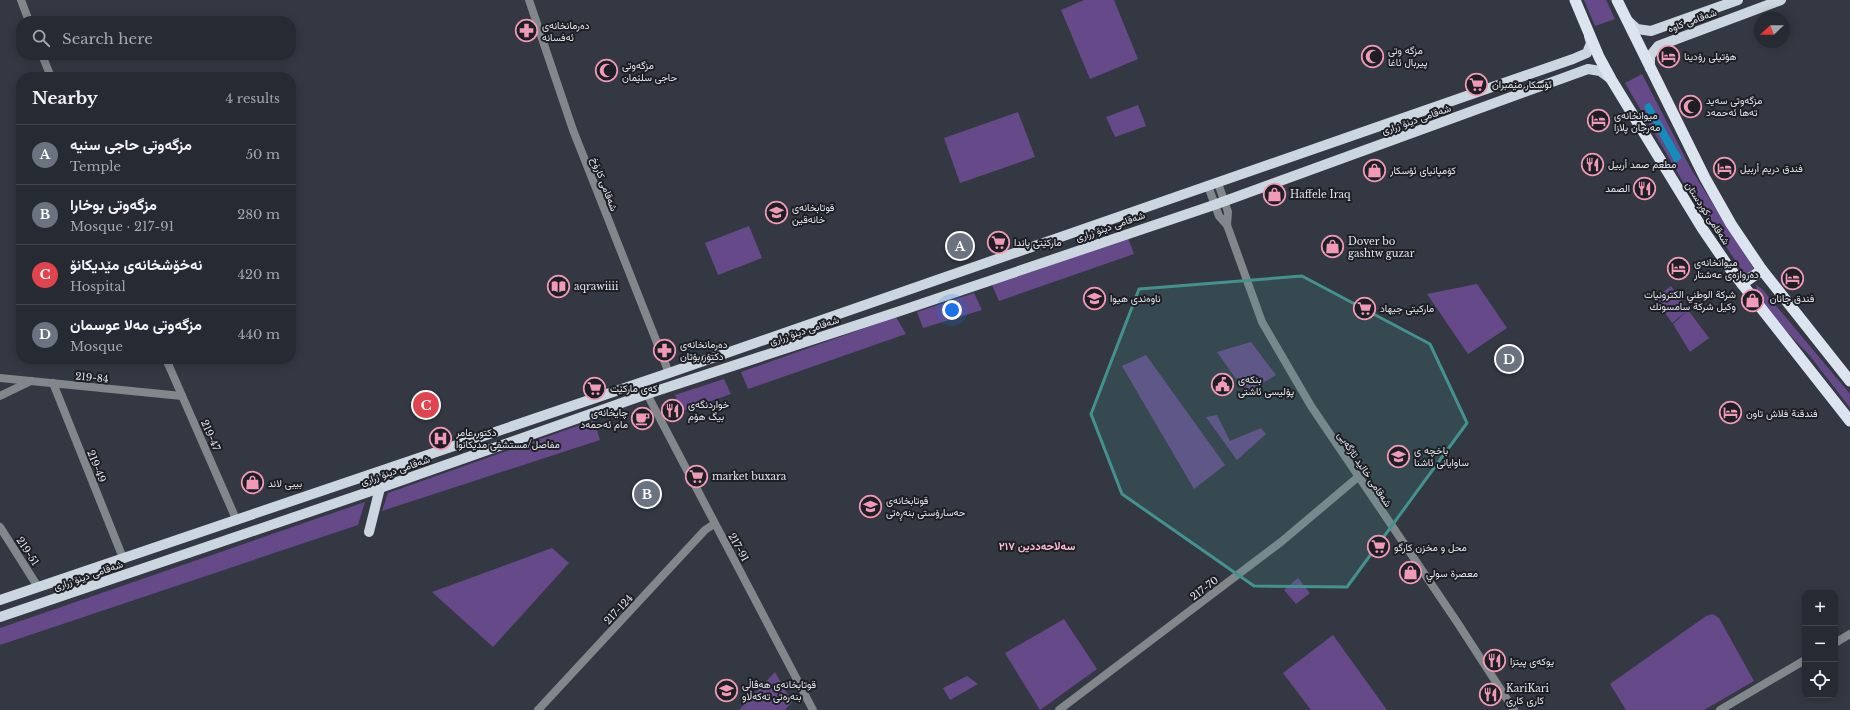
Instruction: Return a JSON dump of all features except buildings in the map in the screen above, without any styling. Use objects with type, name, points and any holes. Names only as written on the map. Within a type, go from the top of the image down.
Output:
[{"type":"highway","name":"شەقامی کوردستان","points":[[1575,0],[1589,34],[1611,79],[1702,228],[1742,284],[1850,421]]},
{"type":"highway","name":"شەقامی کوردستان","points":[[1617,0],[1705,178],[1731,224],[1762,270],[1850,382]]},
{"type":"highway","points":[[1742,284],[1762,270]]},
{"type":"main road","name":"شەقامی کاوە","points":[[1625,18],[1637,29],[1651,31],[1738,0]]},
{"type":"main road","name":"شەقامی کاوە","points":[[1650,68],[1650,56],[1658,46],[1781,0]]},
{"type":"main road","points":[[1662,28],[1659,32],[1659,37],[1662,41],[1667,42]]},
{"type":"main road","name":"شەقامی دینۆ زراری","points":[[0,600],[668,373],[1573,59],[1587,53],[1591,43],[1589,34]]},
{"type":"main road","points":[[1573,59],[1581,64],[1580,73]]},
{"type":"main road","name":"شەقامی دینۆ زراری","points":[[0,617],[380,488],[647,394],[900,311],[1225,201],[1580,73],[1594,69],[1605,74],[1611,79]]},
{"type":"main road","points":[[370,532],[380,488]]},
{"type":"street","points":[[21,0],[27,16]]},
{"type":"street","name":"شەقامی کارۆخ","points":[[529,0],[573,130],[668,373]]},
{"type":"street","points":[[44,60],[49,72]]},
{"type":"street","points":[[1213,185],[1225,201],[1228,212],[1227,225]]},
{"type":"street","points":[[1213,185],[1214,204],[1219,216],[1227,225]]},
{"type":"street","name":"شەقامی خالید ئاژگەیی","points":[[1227,225],[1262,322],[1311,406],[1457,622],[1514,710]]},
{"type":"street","name":"219-47","points":[[168,364],[236,519]]},
{"type":"street","name":"219-84","points":[[0,378],[182,396]]},
{"type":"street","points":[[0,396],[31,381]]},
{"type":"street","name":"219-49","points":[[53,383],[123,558]]},
{"type":"street","name":"217-91","points":[[647,394],[813,710]]},
{"type":"street","name":"217-70","points":[[1059,710],[1281,542],[1358,477]]},
{"type":"street","name":"217-124","points":[[538,710],[705,530],[714,524]]},
{"type":"street","name":"219-51","points":[[0,527],[38,587]]},
{"type":"street","points":[[1838,641],[1850,634]]},
{"type":"street","points":[[1720,710],[1802,662]]},
{"type":"highlighted area","points":[[1302,276],[1430,344],[1467,423],[1347,587],[1254,586],[1122,494],[1091,414],[1139,289]]},
{"type":"shaded area","points":[[1084,0],[1114,0],[1138,59],[1090,79],[1061,10]]},
{"type":"shaded area","points":[[1584,0],[1606,0],[1615,19],[1595,26]]},
{"type":"shaded area","points":[[1642,74],[1691,169],[1754,269],[1745,275],[1680,177],[1625,83]]},
{"type":"shaded area","points":[[1138,105],[1146,126],[1115,137],[1106,117]]},
{"type":"shaded area","points":[[1018,112],[1035,157],[960,183],[944,138]]},
{"type":"shaded area","points":[[749,226],[762,258],[718,275],[705,243]]},
{"type":"shaded area","points":[[1128,238],[1134,254],[999,301],[992,285]]},
{"type":"shaded area","points":[[1477,284],[1507,328],[1468,354],[1427,294]]},
{"type":"shaded area","points":[[1756,285],[1762,289],[1850,394],[1850,408],[1810,356],[1770,313],[1763,303]]},
{"type":"shaded area","points":[[1671,286],[1688,310],[1672,323],[1655,298]]},
{"type":"shaded area","points":[[974,293],[982,310],[923,328],[917,312]]},
{"type":"shaded area","points":[[1688,310],[1709,338],[1690,352],[1673,324]]},
{"type":"shaded area","points":[[896,317],[906,334],[748,389],[741,372]]},
{"type":"shaded area","points":[[1251,342],[1276,375],[1246,393],[1217,352]]},
{"type":"shaded area","points":[[1146,355],[1225,465],[1194,489],[1122,366]]},
{"type":"shaded area","points":[[724,379],[731,394],[682,411],[675,395]]},
{"type":"shaded area","points":[[1217,415],[1230,441],[1261,428],[1266,434],[1237,460],[1206,417]]},
{"type":"shaded area","points":[[594,420],[600,440],[382,511],[388,493]]},
{"type":"shaded area","points":[[365,502],[358,525],[0,645],[0,628]]},
{"type":"shaded area","points":[[552,548],[569,563],[493,647],[432,592]]},
{"type":"shaded area","points":[[1298,578],[1310,593],[1296,604],[1284,590]]},
{"type":"shaded area","points":[[1713,614],[1719,618],[1754,681],[1704,710],[1626,710],[1610,684],[1706,616]]},
{"type":"shaded area","points":[[1064,619],[1097,669],[1040,710],[1005,653]]},
{"type":"shaded area","points":[[1333,635],[1387,710],[1311,710],[1283,673]]},
{"type":"shaded area","points":[[775,672],[792,702],[785,710],[739,710]]},
{"type":"shaded area","points":[[967,676],[978,684],[950,700],[943,688]]},
{"type":"water","points":[[1650,103],[1682,158],[1675,163],[1644,107],[1646,104]]},
{"type":"place","name":"دەرمانخانەی ئەفسانە","points":[[527,31]]},
{"type":"place","name":"مزگه وتى پيربال ئاغا","points":[[1372,56]]},
{"type":"place","name":"هۆتیلی رۆدینا","points":[[1668,56]]},
{"type":"place","name":"مزگەوتی حاجی سلێمان","points":[[607,71]]},
{"type":"place","name":"ئۆسکار مێمبران","points":[[1477,84]]},
{"type":"place","name":"مزگەوتی سەید تەها ئەحمەد","points":[[1691,106]]},
{"type":"place","name":"میوانخانەی مەرجان پلازا","points":[[1598,121]]},
{"type":"place","name":"مطعم صمد أربيل","points":[[1592,164]]},
{"type":"place","name":"فندق دريم أربيل","points":[[1724,168]]},
{"type":"place","name":"کۆمپانیای ئۆسکار","points":[[1374,170]]},
{"type":"place","name":"الصمد","points":[[1645,188]]},
{"type":"place","name":"Haffele Iraq","points":[[1275,194]]},
{"type":"place","name":"قوتابخانەی خانەقین","points":[[777,213]]},
{"type":"place","name":"مارکێتی پاندا","points":[[999,242]]},
{"type":"place","name":"مزگەوتی حاجی سنیە","points":[[960,246]]},
{"type":"place","name":"Dover bo gashtw guzar","points":[[1333,247]]},
{"type":"place","name":"میوانخانەی دەروازەی عەشتار","points":[[1678,268]]},
{"type":"place","name":"فندق جانان","points":[[1792,278]]},
{"type":"place","name":"aqrawiiii","points":[[558,286]]},
{"type":"place","name":"ناوەندی هیوا","points":[[1094,298]]},
{"type":"place","name":"شركة الوطني الكترونيات وكيل شركة سامسونك","points":[[1752,300]]},
{"type":"place","name":"مارکیتی جیھاد","points":[[1364,308]]},
{"type":"place","name":"دەرمانخانەی دکتۆر بۆتان","points":[[665,350]]},
{"type":"place","name":"مزگەوتی مەلا عوسمان","points":[[1509,359]]},
{"type":"place","name":"بنکەی پۆلیسی ئاشتی","points":[[1222,385]]},
{"type":"place","name":"کەی مارکێت","points":[[594,388]]},
{"type":"place","name":"نەخۆشخانەی مێدیکانۆ","points":[[426,405]]},
{"type":"place","name":"خواردنگەی بیگ هۆم","points":[[672,410]]},
{"type":"place","name":"فندقنة فلاش تاون","points":[[1731,413]]},
{"type":"place","name":"چایخانەی مام ئەحمەد","points":[[643,418]]},
{"type":"place","name":"دكتور عامر مفاصل/مستشفى مديكانوا","points":[[440,438]]},
{"type":"place","name":"باخچه ى ساوايانى ئاشنا","points":[[1399,456]]},
{"type":"place","name":"market buxara","points":[[697,476]]},
{"type":"place","name":"بيبى لاند","points":[[253,483]]},
{"type":"place","name":"مزگەوتی بوخارا","points":[[647,494]]},
{"type":"place","name":"قوتابخانەی حەسارۆستی بنەڕەتی","points":[[871,506]]},
{"type":"place","name":"محل و مخزن كارگو","points":[[1379,547]]},
{"type":"place","name":"معصرة سولي","points":[[1411,573]]},
{"type":"place","name":"یوکەی پیتزا","points":[[1495,661]]},
{"type":"place","name":"قوتابخانەی ھەڤاڵی بنەرەتی تەکەڵاو","points":[[726,690]]},
{"type":"place","name":"KariKari کاری کاری","points":[[1491,694]]},
{"type":"district","name":"سەلاحەددین ٢١٧","points":[[1037,546]]}]
